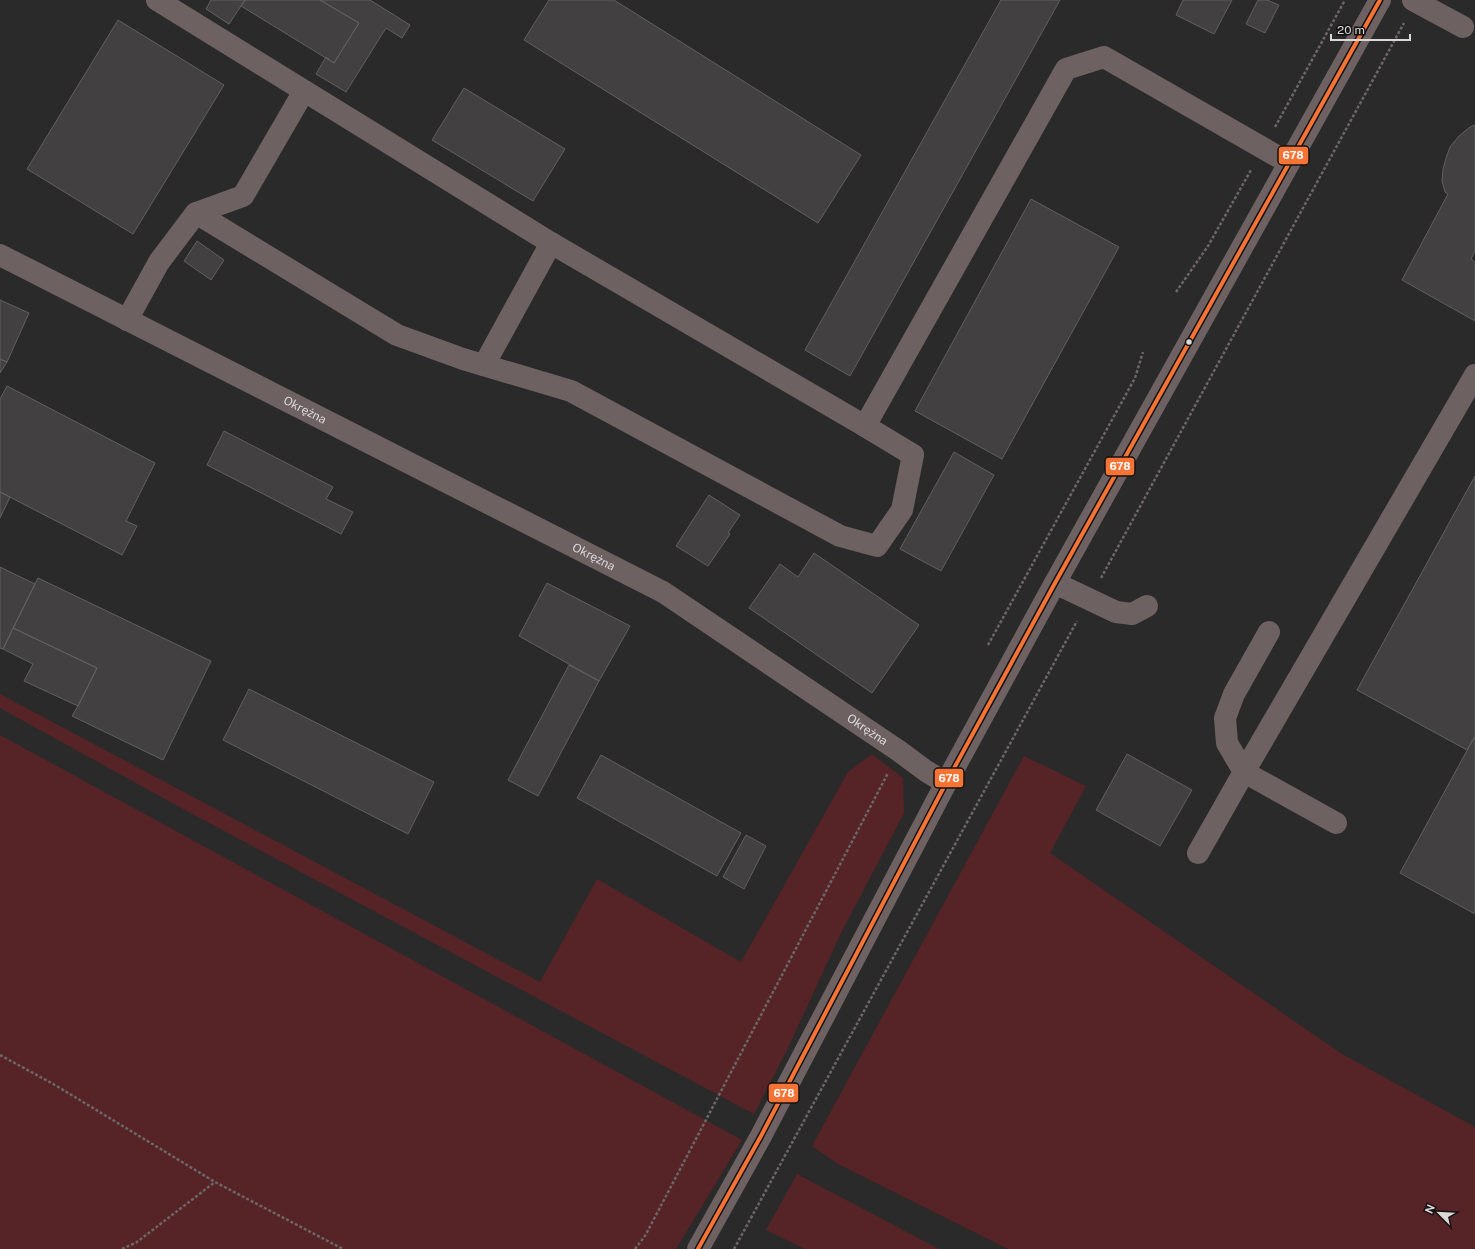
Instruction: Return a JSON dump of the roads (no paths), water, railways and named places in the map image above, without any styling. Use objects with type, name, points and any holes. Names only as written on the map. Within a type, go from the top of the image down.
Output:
[{"type":"street","points":[[157,0],[551,243],[913,455],[902,510],[877,546],[840,536],[571,391],[463,359],[397,334],[196,213]]},
{"type":"street","points":[[698,1249],[761,1136],[946,783],[1055,583],[1380,0]]},
{"type":"street","points":[[1414,1],[1463,27]]},
{"type":"street","points":[[865,426],[1066,69],[1104,57],[1289,164]]},
{"type":"street","points":[[128,320],[159,262],[196,213],[242,196],[304,92]]},
{"type":"street","points":[[484,365],[551,243]]},
{"type":"street","name":"Okrężna","points":[[0,255],[663,592],[899,751],[926,772],[946,783]]},
{"type":"street","points":[[1198,853],[1475,375]]},
{"type":"street","points":[[1055,583],[1116,612],[1132,614],[1148,606]]},
{"type":"street","points":[[1269,632],[1234,694],[1225,718],[1227,743],[1244,772],[1336,823]]}]
